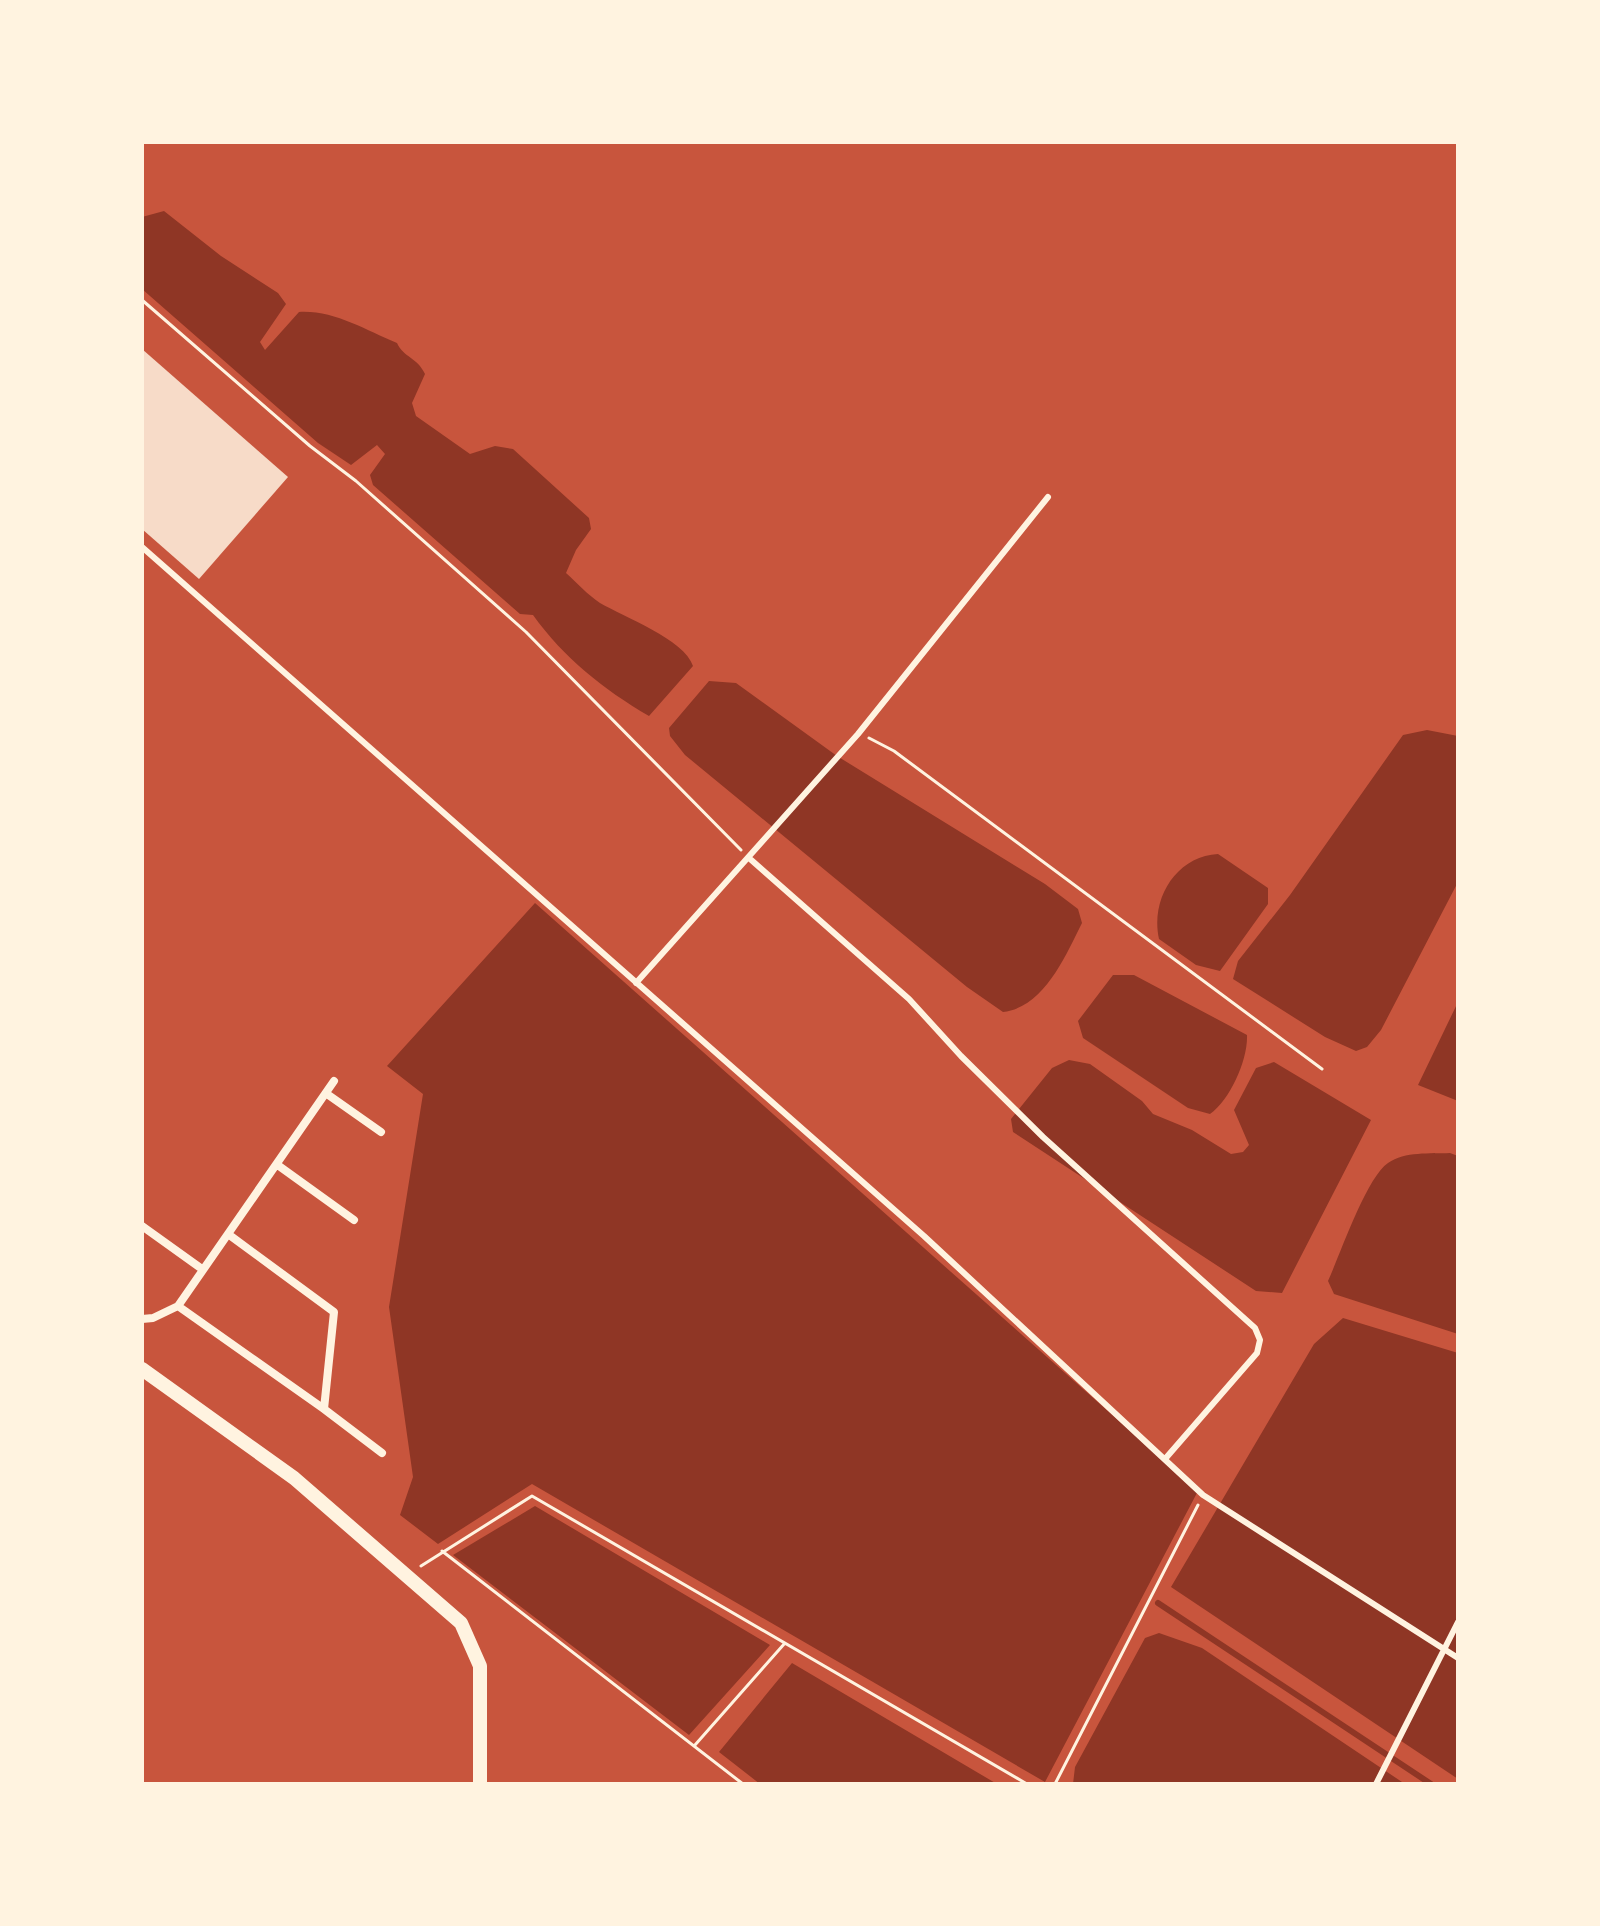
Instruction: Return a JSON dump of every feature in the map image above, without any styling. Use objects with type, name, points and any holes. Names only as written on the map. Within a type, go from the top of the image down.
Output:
[{"type":"street","points":[[142,1319],[153,1318],[178,1306],[279,1166],[334,1081]]},
{"type":"street","points":[[327,1094],[381,1132]]},
{"type":"street","points":[[279,1166],[354,1220]]},
{"type":"street","points":[[142,1226],[202,1269]]},
{"type":"street","points":[[228,1234],[334,1312],[324,1409]]},
{"type":"street","points":[[178,1306],[382,1453]]},
{"type":"street","points":[[142,1369],[294,1478],[461,1623],[473,1644],[480,1666],[480,1784]]},
{"type":"lane","points":[[636,983],[858,734],[1048,497]]},
{"type":"lane","points":[[142,547],[924,1236],[1203,1495],[1458,1658]]},
{"type":"lane","points":[[749,858],[909,999],[961,1056],[1043,1137],[1255,1328],[1260,1340],[1257,1353],[1165,1459]]},
{"type":"lane","points":[[1376,1784],[1458,1622]]},
{"type":"path","points":[[142,300],[310,446],[356,481],[526,632],[749,858]]},
{"type":"path","points":[[858,734],[894,751],[1322,1069]]},
{"type":"path","points":[[1055,1784],[1203,1495]]},
{"type":"path","points":[[408,1576],[441,1551],[532,1496],[1027,1784]]},
{"type":"path","points":[[441,1551],[743,1784]]},
{"type":"path","points":[[694,1745],[785,1643]]},
{"type":"shaded area","points":[[164,211],[221,256],[278,293],[286,304],[260,342],[265,350],[299,312],[325,314],[397,343],[425,374],[412,403],[416,416],[470,454],[495,446],[513,449],[589,518],[591,529],[576,550],[566,573],[600,603],[666,638],[687,656],[693,666],[649,716],[585,672],[533,615],[520,614],[373,485],[370,475],[385,454],[377,445],[351,465],[318,443],[142,289],[142,217]]},
{"type":"shaded area","points":[[709,681],[736,683],[837,756],[1045,884],[1078,909],[1082,923],[1042,991],[1017,1008],[1003,1012],[967,987],[685,755],[670,736],[669,728]]},
{"type":"shaded area","points":[[1427,730],[1458,736],[1458,882],[1381,1030],[1367,1047],[1356,1051],[1325,1037],[1233,979],[1238,961],[1290,895],[1403,735]]},
{"type":"shaded area","points":[[1218,854],[1268,888],[1268,904],[1220,971],[1196,965],[1159,939],[1157,924],[1163,895],[1179,871],[1190,862]]},
{"type":"shaded area","points":[[535,903],[1198,1491],[1045,1782],[532,1484],[438,1544],[400,1515],[413,1477],[389,1307],[423,1094],[387,1066]]},
{"type":"shaded area","points":[[1113,975],[1134,975],[1247,1035],[1247,1045],[1236,1079],[1210,1114],[1188,1108],[1083,1038],[1078,1021]]},
{"type":"shaded area","points":[[1458,1002],[1458,1101],[1418,1085]]},
{"type":"shaded area","points":[[1069,1060],[1090,1064],[1142,1101],[1153,1114],[1192,1130],[1231,1154],[1243,1152],[1249,1145],[1234,1110],[1256,1068],[1274,1062],[1371,1120],[1282,1293],[1256,1291],[1013,1132],[1011,1119],[1052,1068]]},
{"type":"shaded area","points":[[1450,1153],[1458,1156],[1458,1334],[1334,1294],[1328,1281],[1354,1218],[1380,1171],[1388,1163],[1402,1157]]},
{"type":"shaded area","points":[[1343,1318],[1458,1353],[1458,1779],[1171,1587],[1314,1344]]},
{"type":"shaded area","points":[[535,1506],[770,1645],[689,1735],[453,1555]]},
{"type":"shaded area","points":[[1159,1633],[1202,1648],[1405,1784],[1073,1784],[1075,1767],[1145,1638]]},
{"type":"shaded area","points":[[792,1663],[997,1784],[760,1784],[719,1752]]},
{"type":"building","points":[[142,349],[288,477],[199,579],[142,529]]},
{"type":"waterway","points":[[1158,1603],[1431,1784]]}]
